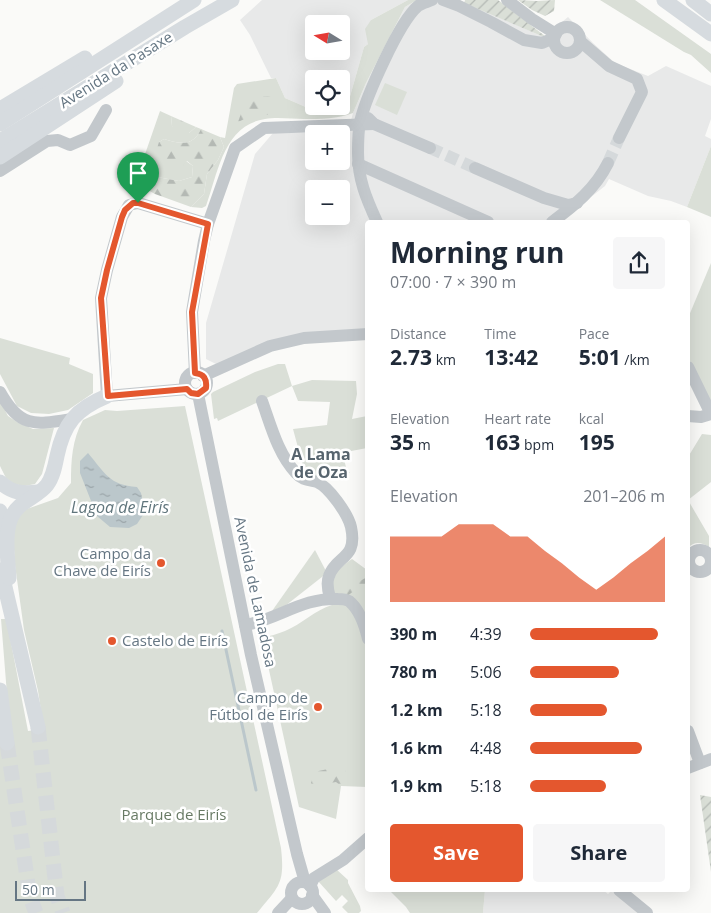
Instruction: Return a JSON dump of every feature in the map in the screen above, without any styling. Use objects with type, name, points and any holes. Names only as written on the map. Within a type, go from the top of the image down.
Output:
[{"type":"main road","points":[[0,109],[91,55],[193,0]]},
{"type":"main road","name":"Avenida da Pasaxe","points":[[0,124],[193,0]]},
{"type":"main road","name":"Avenida da Pasaxe","points":[[0,141],[186,26],[232,0]]},
{"type":"main road","points":[[664,0],[711,34]]},
{"type":"main road","points":[[692,0],[711,14]]},
{"type":"main road","points":[[0,157],[166,48],[186,26]]},
{"type":"main road","points":[[9,578],[8,528],[11,517],[20,505],[49,483],[54,471],[59,445],[71,419],[86,406],[108,396]]},
{"type":"main road","points":[[0,482],[9,490],[22,494],[39,492]]},
{"type":"main road","points":[[0,510],[13,614]]},
{"type":"main road","points":[[0,565],[38,727]]},
{"type":"main road","points":[[0,690],[7,743]]},
{"type":"street","points":[[376,220],[362,189],[358,164],[361,119],[393,44],[408,18],[419,4],[432,0]]},
{"type":"street","points":[[443,0],[459,6],[524,40],[542,43],[555,36],[563,27],[572,28],[578,32],[580,41],[577,48],[567,53],[563,52],[556,47],[555,36],[507,0]]},
{"type":"street","points":[[580,41],[609,66],[637,79],[642,92],[619,138]]},
{"type":"street","points":[[0,171],[47,141],[58,140],[70,145],[91,136],[106,110]]},
{"type":"street","points":[[208,224],[138,203],[133,203],[125,210],[107,270],[101,298],[108,396],[192,392],[206,388],[206,380],[199,374],[192,312],[208,224],[235,148],[264,128],[361,119],[430,148]]},
{"type":"street","points":[[555,220],[595,186],[608,163]]},
{"type":"street","points":[[358,164],[484,220]]},
{"type":"street","points":[[475,168],[544,198],[568,205],[577,203]]},
{"type":"street","points":[[192,392],[185,385],[186,378],[270,346],[304,338],[365,334]]},
{"type":"street","points":[[690,371],[711,414],[701,417],[690,416]]},
{"type":"street","points":[[0,392],[16,415],[28,422],[71,419]]},
{"type":"street","name":"Avenida de Lamadosa","points":[[192,392],[297,854],[303,893]]},
{"type":"street","points":[[262,401],[277,443],[292,469],[305,480],[318,483],[332,496],[347,517],[352,540],[351,546],[345,557],[329,574],[327,585],[330,598]]},
{"type":"street","points":[[245,625],[256,623],[315,600],[330,598],[347,599],[356,608],[365,631]]},
{"type":"street","points":[[690,734],[706,761],[690,767]]},
{"type":"street","points":[[279,912],[303,893],[314,878],[343,860],[365,841]]},
{"type":"street","points":[[621,892],[647,913]]},
{"type":"street","points":[[303,893],[323,911]]},
{"type":"shaded area","points":[[262,0],[408,0],[371,20],[368,44],[364,47],[350,96],[350,70],[305,70],[305,107],[285,98],[276,78],[271,78],[250,35],[240,20]]},
{"type":"shaded area","points":[[417,0],[459,0],[544,37],[568,17],[615,63],[648,76],[666,66],[711,86],[711,119],[705,136],[711,139],[711,146],[687,207],[648,196],[609,179],[605,186],[562,220],[365,220],[365,331],[334,332],[218,365],[206,359],[206,323],[255,154],[273,133],[305,133],[305,170],[350,170],[350,125],[366,83],[405,7]]},
{"type":"shaded area","points":[[485,892],[606,892],[608,894],[612,892],[639,913],[483,913]]},
{"type":"green space","points":[[408,0],[417,0],[405,7],[366,83],[353,113],[350,114],[350,96],[364,47],[368,44],[365,29],[371,20]]},
{"type":"green space","points":[[465,0],[498,0],[545,36],[464,3]]},
{"type":"green space","points":[[518,0],[555,0],[554,11],[545,16]]},
{"type":"green space","points":[[600,0],[635,0],[711,54],[711,73],[691,55]]},
{"type":"green space","points":[[276,78],[285,98],[305,107],[305,115],[345,115],[310,119],[270,118],[251,123],[240,130],[231,140],[219,165],[206,206],[202,208],[191,207],[204,194],[207,174],[218,160],[224,147],[220,137],[225,138],[234,88],[237,84]]},
{"type":"green space","points":[[385,83],[407,92],[397,115],[375,105]]},
{"type":"green space","points":[[268,96],[277,99],[278,105],[267,115],[253,115],[238,122],[243,108],[254,97]]},
{"type":"green space","points":[[160,111],[171,116],[172,126],[189,133],[196,127],[201,129],[194,139],[186,143],[164,139],[159,142],[193,166],[192,177],[179,181],[152,176],[135,183]]},
{"type":"green space","points":[[171,116],[196,127],[189,133],[179,134],[172,126]]},
{"type":"green space","points":[[201,129],[220,137],[224,147],[218,160],[207,174],[204,194],[191,207],[155,194],[135,183],[152,176],[179,181],[192,177],[193,166],[187,161],[177,172],[165,170],[154,158],[159,142],[164,139],[186,143],[194,139]]},
{"type":"green space","points":[[711,146],[711,217],[687,207]]},
{"type":"green space","points":[[711,263],[711,402],[690,361],[690,313]]},
{"type":"green space","points":[[0,338],[70,358],[69,364],[93,374],[93,393],[68,410],[49,414],[31,413],[17,406],[0,374]]},
{"type":"green space","points":[[278,364],[285,364],[292,386],[218,421],[217,418],[214,419],[211,394],[213,392],[255,372]]},
{"type":"green space","points":[[312,380],[356,381],[357,394],[352,419],[365,416],[365,448],[346,452],[345,463],[350,473],[323,476],[322,481],[298,473],[304,470],[293,429],[327,425],[330,402],[298,401],[292,386]]},
{"type":"green space","points":[[0,401],[8,416],[17,422],[33,429],[54,428],[42,474],[35,484],[25,486],[14,484],[6,478],[0,466]]},
{"type":"green space","name":"Parque de Eirís","points":[[185,406],[281,848],[282,870],[279,884],[257,913],[0,913],[0,746],[11,745],[1,619],[6,619],[7,622],[28,731],[44,729],[38,691],[24,630],[15,565],[13,533],[16,522],[24,510],[58,498],[71,483],[73,450],[76,435],[83,420],[105,410],[117,411]]},
{"type":"green space","points":[[702,434],[711,435],[711,482],[690,498],[690,454]]},
{"type":"green space","points":[[690,503],[709,536],[709,547],[698,543],[690,546]]},
{"type":"green space","points":[[315,550],[327,573],[285,606],[272,611]]},
{"type":"green space","name":"Campo de Fútbol de Eirís","points":[[352,559],[365,569],[365,787],[341,786],[336,819],[299,807],[262,638],[291,628],[320,610],[332,605],[332,583],[339,569]]},
{"type":"green space","points":[[365,578],[365,594],[354,591],[347,596],[344,590]]},
{"type":"green space","points":[[337,767],[346,771],[341,786],[336,782],[313,786],[311,783],[314,772]]},
{"type":"green space","points":[[700,795],[711,797],[711,872]]},
{"type":"green space","points":[[336,869],[348,880],[360,906],[361,911],[359,913],[348,913],[342,907],[348,901],[342,895],[336,901],[318,881]]},
{"type":"green space","points":[[391,892],[485,892],[483,913],[410,913]]},
{"type":"water","name":"Lagoa de Eirís","points":[[88,453],[108,477],[120,484],[137,487],[143,502],[143,515],[137,524],[129,528],[110,527],[97,516],[80,473],[80,461]]},
{"type":"waterway","points":[[222,631],[256,790]]},
{"type":"tunnel","points":[[608,163],[619,138]]},
{"type":"tunnel","points":[[430,148],[475,168]]},
{"type":"tunnel","points":[[38,727],[57,896],[63,913]]},
{"type":"tunnel","points":[[7,743],[30,897],[36,913]]},
{"type":"place","name":"Campo da Chave de Eirís","points":[[161,563]]},
{"type":"place","name":"Castelo de Eirís","points":[[112,641]]},
{"type":"place","name":"Campo de Fútbol de Eirís","points":[[318,707]]},
{"type":"district","name":"A Lama de Oza","points":[[321,463]]},
{"type":"route","points":[[138,203],[208,224],[192,312],[195,373],[199,373],[206,380],[206,388],[198,394],[191,393],[187,389],[108,396],[101,298],[122,217],[129,205],[138,203]]}]
